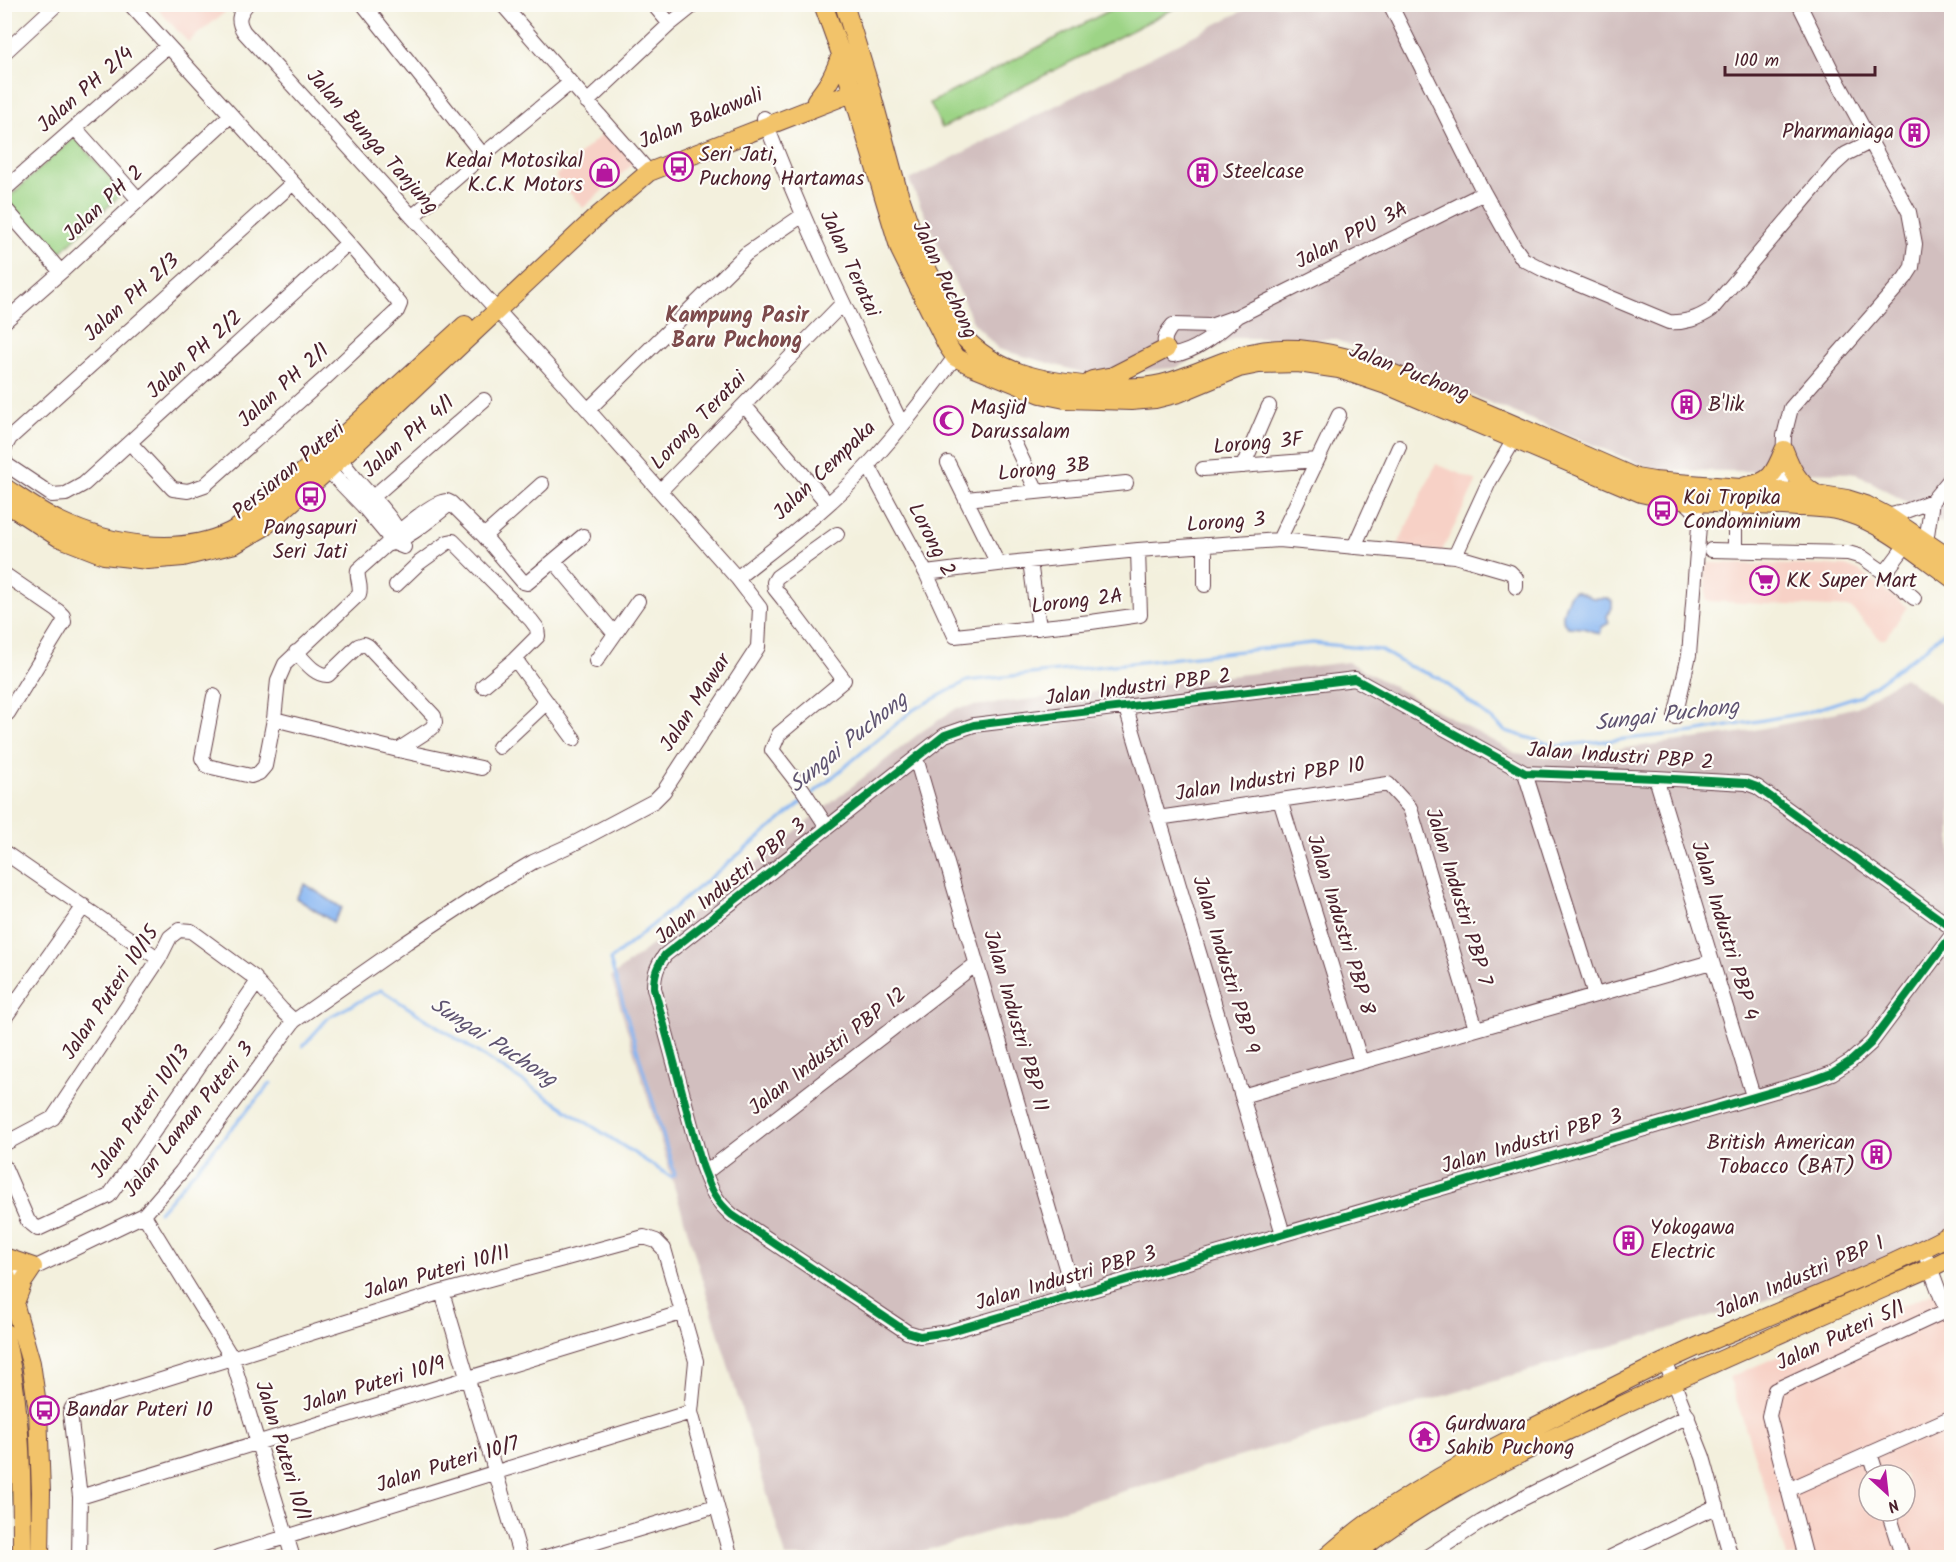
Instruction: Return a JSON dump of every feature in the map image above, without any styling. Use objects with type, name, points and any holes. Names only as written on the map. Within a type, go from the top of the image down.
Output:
[{"type":"main road","name":"Jalan Puchong","points":[[823,4],[841,54],[860,87],[920,255],[960,333],[981,353],[1009,369],[1033,378],[1057,383],[1146,387],[1171,382],[1233,357],[1256,351],[1272,348],[1320,352],[1366,363],[1636,478],[1730,498]]},
{"type":"main road","name":"Jalan Puchong","points":[[844,4],[860,87],[864,137],[900,250],[938,330],[955,357],[1041,394],[1065,399],[1131,401],[1155,399],[1179,393],[1239,368],[1259,364],[1290,362],[1339,369],[1365,377],[1515,438],[1641,493],[1655,497],[1683,499],[1782,499],[1815,494],[1847,499],[1866,505],[1887,516],[1952,560]]},
{"type":"main road","points":[[841,54],[821,102],[848,116],[864,137]]},
{"type":"main road","name":"Jalan Bakawali","points":[[493,307],[594,219],[657,157],[765,122],[860,87]]},
{"type":"main road","name":"Persiaran Puteri","points":[[4,502],[58,537],[104,555],[148,560],[183,556],[235,544],[264,527],[329,459],[493,307]]},
{"type":"main road","points":[[1057,383],[1113,376],[1166,349]]},
{"type":"main road","points":[[1784,450],[1791,470],[1805,488],[1815,494]]},
{"type":"main road","points":[[1730,498],[1767,480],[1776,471],[1784,450]]},
{"type":"main road","name":"Persiaran Puteri","points":[[4,487],[59,521],[85,532],[134,545],[177,545],[194,543],[229,532],[252,518],[329,459]]},
{"type":"main road","name":"Jalan Puchong","points":[[1782,499],[1844,512],[1881,528],[1952,578]]},
{"type":"main road","name":"Jalan Industri PBP 1","points":[[1325,1557],[1370,1522],[1446,1473],[1665,1361],[1923,1250],[1952,1234]]},
{"type":"main road","points":[[4,1257],[33,1267],[23,1282],[7,1284],[31,1363],[38,1411],[41,1492],[40,1557]]},
{"type":"main road","name":"Jalan Industri PBP 1","points":[[1351,1557],[1413,1513],[1479,1475],[1680,1398],[1952,1257]]},
{"type":"main road","points":[[4,1332],[13,1373],[19,1419],[23,1488],[22,1557]]},
{"type":"street","points":[[4,53],[57,4]]},
{"type":"street","points":[[130,4],[348,243]]},
{"type":"street","name":"Jalan Bunga Tanjung","points":[[246,4],[238,18],[244,32],[493,307]]},
{"type":"street","points":[[363,4],[483,155]]},
{"type":"street","points":[[502,4],[646,168]]},
{"type":"street","points":[[653,4],[670,24]]},
{"type":"street","points":[[587,102],[694,4]]},
{"type":"street","points":[[1390,4],[1484,193],[1523,259],[1669,322],[1682,323],[1698,318],[1711,310],[1834,165],[1846,154],[1870,142]]},
{"type":"street","points":[[1782,499],[1784,436],[1791,408],[1905,278],[1912,267],[1915,244],[1909,212],[1799,4]]},
{"type":"street","name":"Jalan PH 2/4","points":[[4,190],[168,46]]},
{"type":"street","points":[[412,217],[570,83]]},
{"type":"street","name":"Jalan PH 2","points":[[4,322],[231,115]]},
{"type":"street","name":"Jalan Teratai","points":[[765,122],[803,215],[902,425]]},
{"type":"street","points":[[75,128],[139,201]]},
{"type":"street","name":"Jalan PH 2/3","points":[[4,449],[10,438],[293,183]]},
{"type":"street","name":"Jalan PPU 3A","points":[[1238,316],[1217,333],[1180,354],[1173,355],[1166,349],[1163,342],[1166,333],[1173,325],[1209,326],[1238,316],[1484,193]]},
{"type":"street","points":[[4,207],[61,272]]},
{"type":"street","points":[[588,410],[746,254],[803,215]]},
{"type":"street","name":"Jalan PH 2/1","points":[[130,443],[173,489],[188,491],[205,485],[322,381],[397,311],[400,304],[348,243]]},
{"type":"street","name":"Jalan PH 2/2","points":[[4,458],[7,465],[52,495],[66,494],[84,484],[348,243]]},
{"type":"street","name":"Lorong Teratai","points":[[660,491],[843,303]]},
{"type":"street","name":"Jalan Mawar","points":[[294,1021],[489,888],[533,862],[571,845],[654,801],[664,791],[758,647],[760,608],[737,578],[493,307]]},
{"type":"street","name":"Jalan Cempaka","points":[[737,578],[828,504],[868,465],[915,412],[955,357]]},
{"type":"street","name":"Jalan PH 4/1","points":[[368,502],[484,400]]},
{"type":"street","points":[[744,405],[828,504]]},
{"type":"street","points":[[1244,466],[1269,406]]},
{"type":"street","points":[[1279,540],[1339,415]]},
{"type":"street","points":[[1011,436],[1037,491]]},
{"type":"street","points":[[1455,556],[1489,482],[1515,438]]},
{"type":"street","points":[[1354,547],[1399,447]]},
{"type":"street","points":[[329,459],[368,502],[396,541],[419,563]]},
{"type":"street","name":"Lorong 3F","points":[[1203,469],[1317,460]]},
{"type":"street","points":[[948,464],[998,564]]},
{"type":"street","name":"Lorong 2","points":[[868,465],[926,573],[955,636]]},
{"type":"street","points":[[1887,516],[1932,501],[1952,477]]},
{"type":"street","name":"Lorong 3B","points":[[966,499],[1126,483]]},
{"type":"street","points":[[484,536],[542,484]]},
{"type":"street","points":[[1699,526],[1710,512],[1730,498],[1735,550]]},
{"type":"street","points":[[1675,717],[1689,655],[1699,526],[1696,512],[1683,499]]},
{"type":"street","points":[[214,696],[202,758],[207,766],[250,776],[260,773],[265,766],[278,680],[285,664],[359,594],[356,575],[358,570],[396,541],[437,504],[448,501],[451,503],[484,536],[523,582],[527,583],[583,536]]},
{"type":"street","points":[[1926,542],[1932,501]]},
{"type":"street","points":[[827,827],[803,790],[772,750],[779,734],[844,680],[775,589],[774,582],[777,577],[837,534]]},
{"type":"street","name":"Lorong 3","points":[[926,573],[1138,550],[1279,540],[1455,556],[1510,572],[1516,578],[1516,587]]},
{"type":"street","points":[[396,585],[419,563],[448,542],[453,541],[524,612],[537,628],[538,636],[483,686]]},
{"type":"street","points":[[1205,545],[1205,585]]},
{"type":"street","points":[[1885,573],[1906,545]]},
{"type":"street","name":"Lorong 2A","points":[[955,636],[1140,615],[1138,550]]},
{"type":"street","points":[[1711,550],[1862,556],[1914,598]]},
{"type":"street","points":[[554,561],[614,633]]},
{"type":"street","points":[[1030,561],[1039,628]]},
{"type":"street","points":[[4,574],[58,611],[63,616],[64,622],[8,713]]},
{"type":"street","points":[[596,661],[639,601]]},
{"type":"street","points":[[296,652],[316,672],[324,676],[328,675],[358,646],[364,644],[368,646],[434,716],[435,722],[432,728],[399,750]]},
{"type":"street","points":[[515,659],[574,740]]},
{"type":"street","name":"Jalan Industri PBP 2","points":[[915,758],[945,735],[974,725],[1354,679],[1525,773],[1656,777],[1746,783],[1757,787],[1952,928]]},
{"type":"street","points":[[499,747],[547,702]]},
{"type":"street","name":"Jalan Industri PBP 9","points":[[1126,708],[1283,1234]]},
{"type":"street","points":[[273,719],[481,768]]},
{"type":"street","name":"Jalan Industri PBP 3","points":[[915,758],[666,955],[657,966],[654,988],[705,1173],[719,1204],[907,1332],[920,1336],[948,1332],[1832,1073],[1863,1052],[1952,935]]},
{"type":"street","name":"Jalan Industri PBP 11","points":[[915,758],[1074,1295]]},
{"type":"street","points":[[1525,773],[1595,995]]},
{"type":"street","name":"Jalan Industri PBP 4","points":[[1656,777],[1753,1096]]},
{"type":"street","name":"Jalan Industri PBP 10","points":[[1158,818],[1388,784]]},
{"type":"street","name":"Jalan Industri PBP 7","points":[[1388,784],[1410,808],[1476,1029]]},
{"type":"street","name":"Jalan Industri PBP 8","points":[[1280,800],[1360,1062]]},
{"type":"street","points":[[5,852],[159,959]]},
{"type":"street","points":[[4,1019],[84,906]]},
{"type":"street","name":"Jalan Puteri 10/15","points":[[4,1144],[53,1118],[159,959],[170,938],[179,930],[191,931],[252,975],[255,984]]},
{"type":"street","points":[[1242,1096],[1711,962]]},
{"type":"street","name":"Jalan Industri PBP 12","points":[[705,1173],[976,964]]},
{"type":"street","points":[[255,984],[294,1021]]},
{"type":"street","name":"Jalan Puteri 10/13","points":[[4,1166],[28,1221],[39,1229],[109,1196],[255,984]]},
{"type":"street","name":"Jalan Laman Puteri 3","points":[[33,1267],[144,1215],[181,1172],[294,1021]]},
{"type":"street","name":"Jalan Puteri 10/1","points":[[144,1215],[232,1358],[293,1557]]},
{"type":"street","name":"Jalan Puteri 10/11","points":[[80,1497],[70,1413],[72,1408],[442,1292],[644,1237],[656,1241],[664,1249],[681,1313]]},
{"type":"street","points":[[1923,1250],[1949,1309]]},
{"type":"street","points":[[442,1292],[522,1557]]},
{"type":"street","name":"Jalan Puteri 5/1","points":[[1788,1490],[1769,1416],[1775,1390],[1949,1309]]},
{"type":"street","points":[[681,1313],[696,1361],[691,1412],[731,1557]]},
{"type":"street","name":"Jalan Puteri 10/9","points":[[80,1497],[681,1313]]},
{"type":"street","points":[[1665,1361],[1703,1457],[1731,1557]]},
{"type":"street","points":[[1425,1557],[1680,1398]]},
{"type":"street","name":"Jalan Puteri 10/7","points":[[218,1557],[691,1412]]},
{"type":"street","points":[[1806,1557],[1788,1490],[1952,1417]]},
{"type":"street","points":[[1870,1453],[1873,1463]]},
{"type":"street","points":[[79,1557],[80,1497]]},
{"type":"street","points":[[543,1557],[717,1506]]},
{"type":"street","points":[[1609,1557],[1717,1506]]},
{"type":"street","points":[[1892,1523],[1903,1557]]},
{"type":"shaded area","points":[[154,5],[234,5],[188,42]]},
{"type":"shaded area","points":[[1254,5],[1951,5],[1951,528],[1856,473],[1655,470],[1334,339],[1234,338],[1176,368],[1088,374],[998,349],[973,322],[909,180]]},
{"type":"shaded area","points":[[607,130],[635,162],[583,208],[555,176]]},
{"type":"shaded area","points":[[1436,464],[1477,481],[1442,551],[1397,547]]},
{"type":"shaded area","points":[[1705,563],[1846,566],[1861,572],[1907,607],[1885,639],[1880,639],[1851,608],[1706,601]]},
{"type":"shaded area","points":[[1348,662],[1515,753],[1554,758],[1745,732],[1804,720],[1856,707],[1904,677],[1951,711],[1951,1245],[903,1557],[786,1557],[611,977],[921,732],[957,708]]},
{"type":"shaded area","points":[[1951,1285],[1951,1557],[1787,1557],[1729,1377]]},
{"type":"green space","points":[[1120,5],[1181,5],[942,128],[930,103]]},
{"type":"green space","points":[[74,137],[123,192],[57,256],[6,200]]},
{"type":"green space","points":[[5,1412],[12,1492],[11,1558],[4,1557]]},
{"type":"water","points":[[1575,591],[1593,598],[1606,598],[1612,601],[1612,608],[1607,616],[1609,623],[1602,627],[1600,634],[1583,628],[1568,627],[1564,622],[1566,605],[1571,593]]},
{"type":"water","points":[[305,884],[342,908],[333,922],[296,898]]},
{"type":"waterway","name":"Sungai Puchong","points":[[811,795],[913,710],[967,681],[1313,643],[1381,650],[1406,665],[1439,678],[1506,731],[1556,746],[1694,732],[1804,713],[1861,695],[1923,650],[1952,625]]},
{"type":"waterway","name":"Sungai Puchong","points":[[303,1046],[329,1017],[381,990],[671,1177],[675,1175],[610,960],[806,799]]},
{"type":"waterway","name":"Sungai Puchong","points":[[159,1212],[271,1083]]},
{"type":"cycle path","points":[[1952,928],[1757,787],[1746,783],[1525,773],[1355,679],[974,725],[945,735],[665,955],[656,970],[654,988],[702,1166],[710,1187],[721,1204],[732,1215],[907,1332],[920,1336],[948,1332],[1832,1073],[1851,1061],[1871,1043],[1952,935]]},
{"type":"place","name":"Pharmaniaga","points":[[1915,132]]},
{"type":"place","name":"Seri Jati, Puchong Hartamas","points":[[678,167]]},
{"type":"place","name":"Steelcase","points":[[1202,172]]},
{"type":"place","name":"Kedai Motosikal K.C.K Motors","points":[[604,173]]},
{"type":"place","name":"B'lik","points":[[1687,405]]},
{"type":"place","name":"Masjid Darussalam","points":[[949,420]]},
{"type":"place","name":"Pangsapuri Seri Jati","points":[[310,497]]},
{"type":"place","name":"Koi Tropika Condominium","points":[[1662,510]]},
{"type":"place","name":"KK Super Mart","points":[[1765,581]]},
{"type":"place","name":"British American Tobacco (BAT)","points":[[1876,1155]]},
{"type":"place","name":"Yokogawa Electric","points":[[1629,1240]]},
{"type":"place","name":"Bandar Puteri 10","points":[[45,1410]]},
{"type":"place","name":"Gurdwara Sahib Puchong","points":[[1424,1436]]},
{"type":"district","name":"Kampung Pasir Baru Puchong","points":[[737,328]]}]
